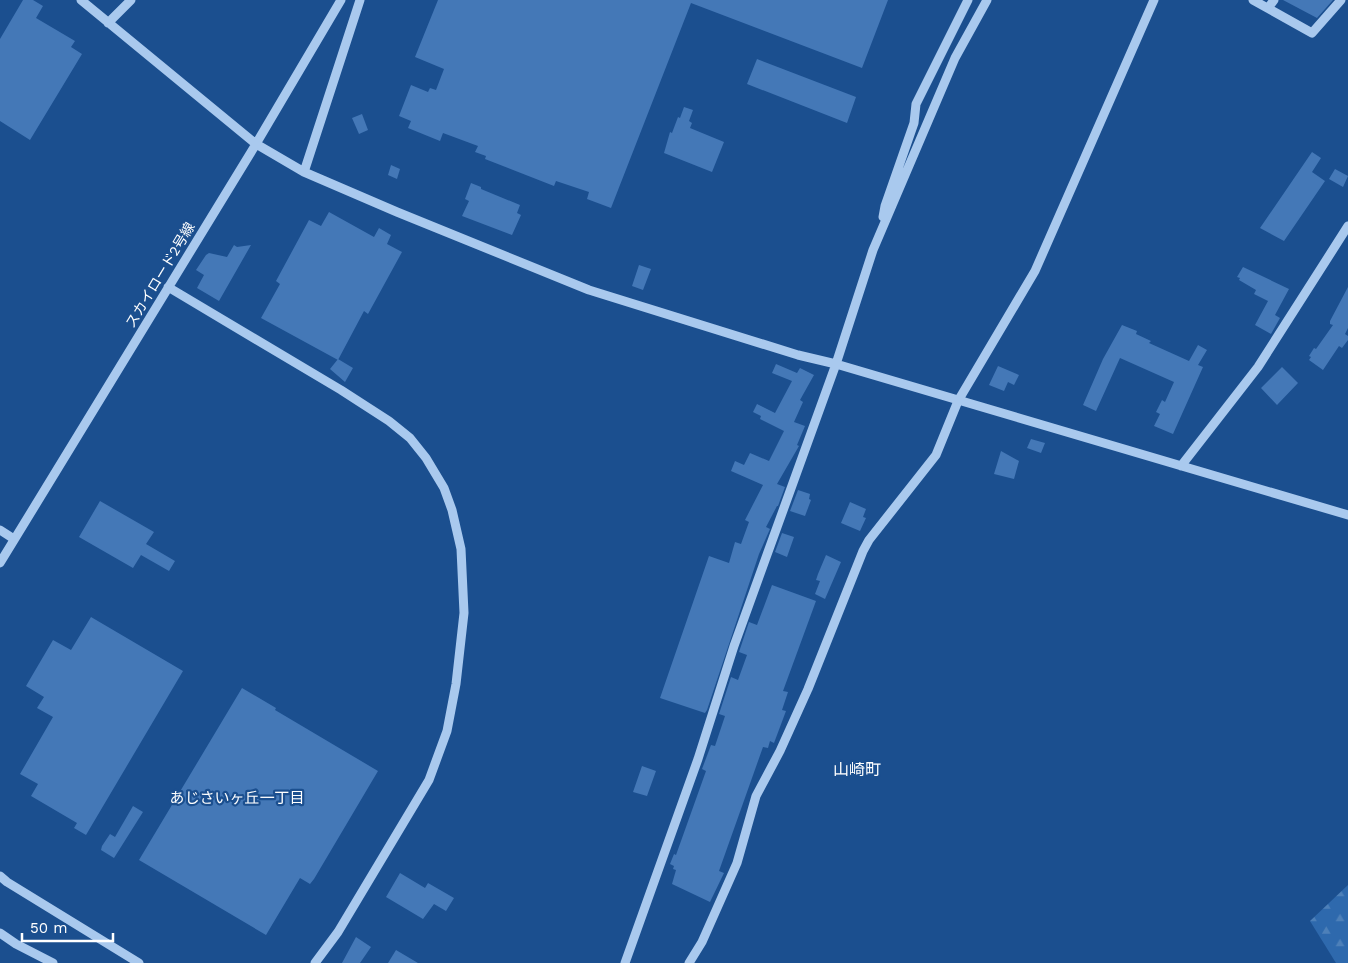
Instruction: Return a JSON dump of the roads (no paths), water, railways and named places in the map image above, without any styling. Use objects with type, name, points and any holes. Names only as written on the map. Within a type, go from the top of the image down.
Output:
[{"type":"street","points":[[81,0],[256,144],[304,172],[397,212],[589,290],[798,355],[836,364],[1348,515]]},
{"type":"street","points":[[108,23],[131,0]]},
{"type":"street","name":"スカイロード2号線","points":[[0,563],[256,144],[340,0]]},
{"type":"street","points":[[304,172],[360,0]]},
{"type":"street","points":[[880,234],[885,206],[914,123],[916,104],[968,0]]},
{"type":"street","points":[[625,963],[698,759],[737,637],[836,364],[880,234],[955,58],[987,0]]},
{"type":"street","points":[[689,963],[702,942],[737,863],[756,796],[780,751],[808,688],[863,550],[936,455],[958,400],[1035,271],[1154,0]]},
{"type":"street","points":[[1253,0],[1312,33],[1341,0]]},
{"type":"street","points":[[1268,8],[1274,0]]},
{"type":"street","points":[[1181,466],[1258,367],[1348,226]]},
{"type":"street","points":[[168,287],[341,390],[389,421],[410,438],[426,458],[444,488],[452,510],[461,549],[464,613],[456,684],[447,731],[429,780],[420,796],[338,932],[314,963]]},
{"type":"street","points":[[0,530],[14,538]]},
{"type":"street","points":[[0,876],[139,963]]},
{"type":"street","points":[[0,933],[36,959],[53,963]]},
{"type":"district","name":"山崎町","points":[[857,769]]},
{"type":"district","name":"あじさいヶ丘一丁目","points":[[237,798]]}]
